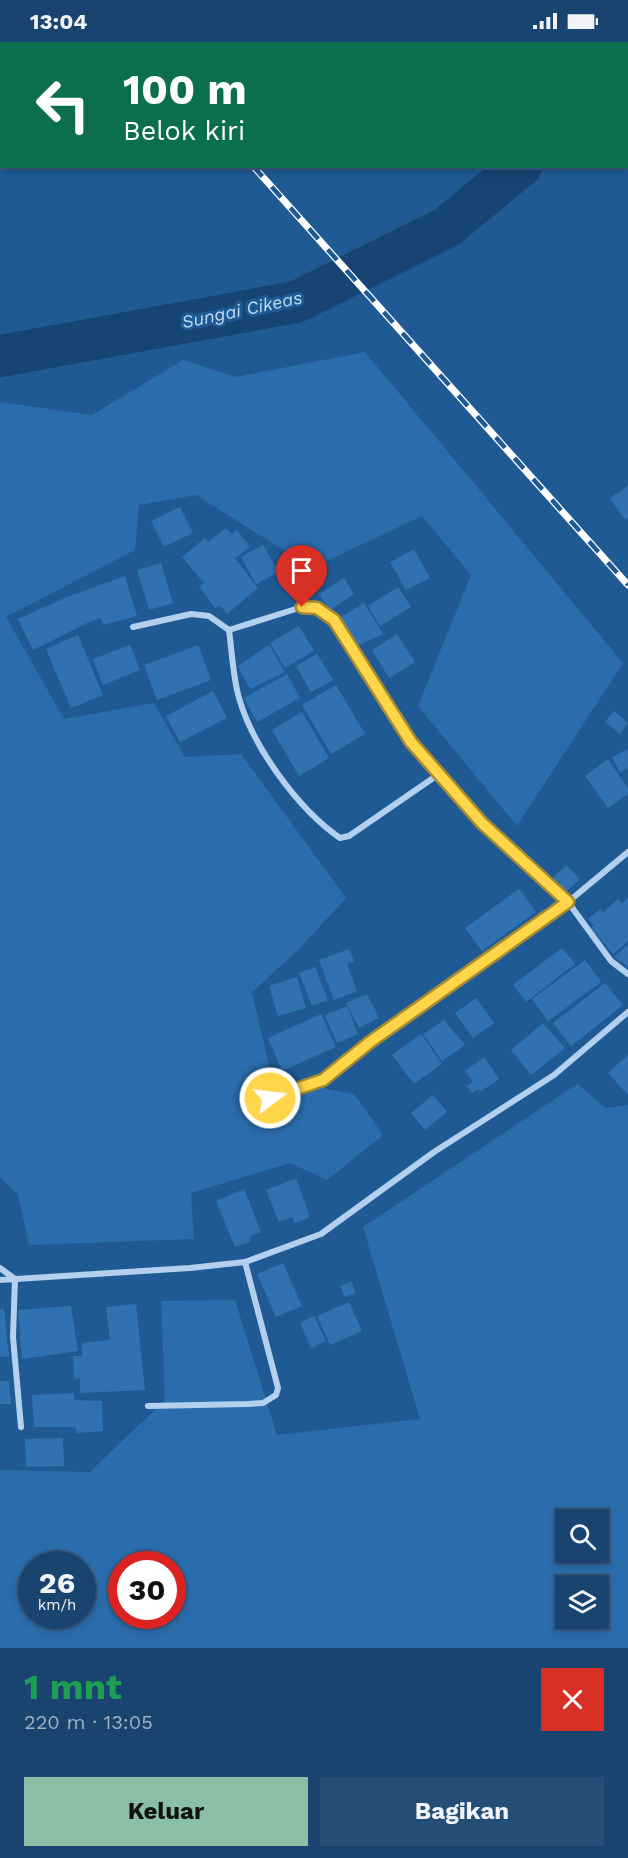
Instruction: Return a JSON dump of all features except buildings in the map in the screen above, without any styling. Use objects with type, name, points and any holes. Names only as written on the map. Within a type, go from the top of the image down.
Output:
[{"type":"street","points":[[229,630],[302,607],[317,608],[327,614],[345,634],[411,742],[482,823],[568,902],[611,961],[628,975]]},
{"type":"street","points":[[133,627],[191,614],[209,616],[229,630],[239,697],[255,737],[279,775],[320,825],[340,838],[349,836],[439,774]]},
{"type":"street","points":[[270,1098],[323,1080],[370,1042],[568,902],[628,852]]},
{"type":"street","points":[[0,1280],[245,1262],[321,1233],[434,1152],[554,1075],[628,1012]]},
{"type":"street","points":[[148,1406],[263,1403],[276,1395],[278,1388],[245,1262]]},
{"type":"street","points":[[0,1268],[15,1279]]},
{"type":"street","points":[[15,1279],[13,1337],[21,1427]]},
{"type":"shaded area","points":[[365,352],[623,663],[517,826],[418,706],[471,575],[422,516],[312,568],[196,495],[139,505],[135,550],[6,617],[64,719],[154,703],[185,757],[241,754],[346,898],[299,949],[252,992],[272,1079],[354,1094],[383,1135],[327,1180],[290,1163],[191,1193],[194,1239],[29,1245],[18,1195],[0,1177],[0,402],[92,415],[183,360],[236,377]]},
{"type":"shaded area","points":[[577,1084],[606,1108],[628,1105],[628,1648],[0,1648],[0,1470],[90,1472],[165,1400],[161,1301],[235,1300],[277,1435],[420,1419],[363,1227]]},
{"type":"waterway","name":"Sungai Cikeas","points":[[0,356],[296,302],[447,227],[519,168]]},
{"type":"railway","points":[[255,168],[628,585]]},
{"type":"route","points":[[270,1098],[315,1085],[340,1069],[370,1042],[475,970],[568,902],[482,823],[411,742],[345,634],[334,620],[317,608],[302,607]]}]
